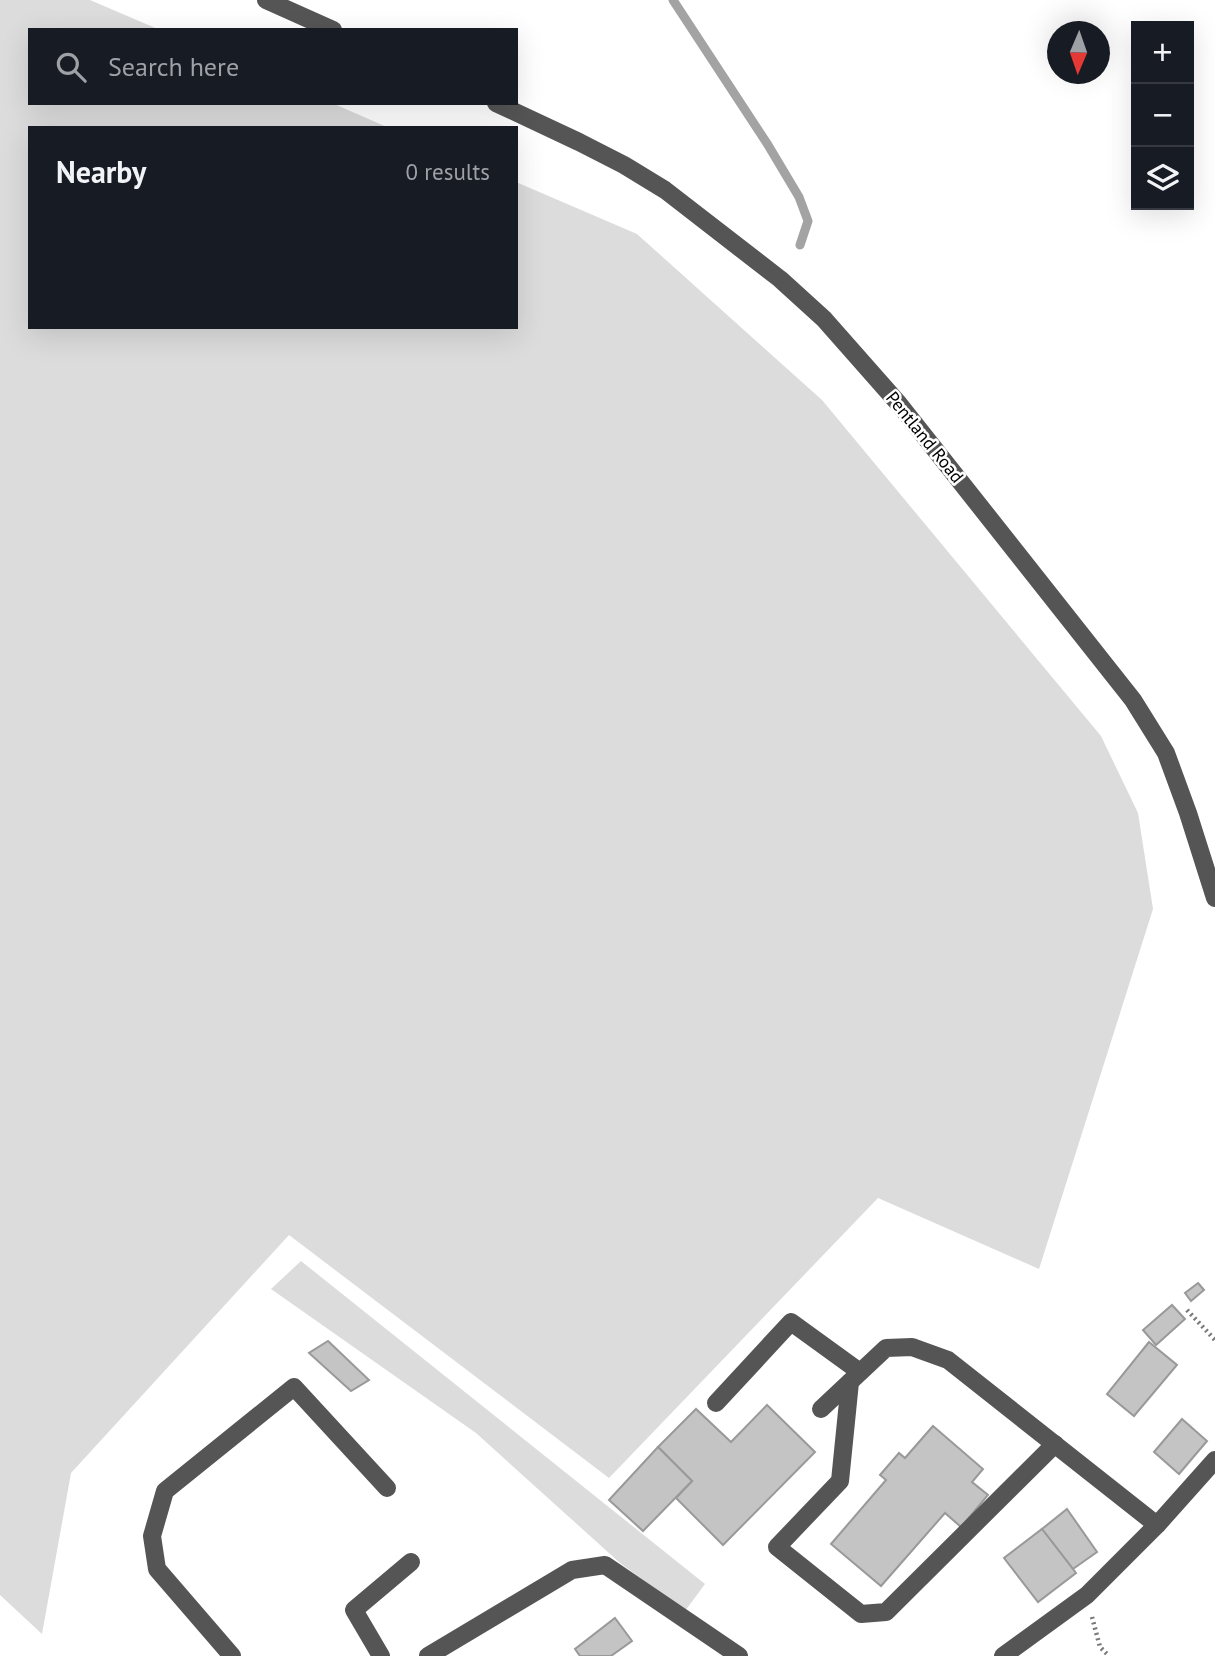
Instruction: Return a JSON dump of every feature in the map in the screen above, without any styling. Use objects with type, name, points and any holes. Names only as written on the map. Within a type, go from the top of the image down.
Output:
[{"type":"street","points":[[266,0],[329,28]]},
{"type":"street","name":"Pentland Road","points":[[499,105],[579,142],[666,190],[780,279],[824,319],[899,404],[1133,699],[1166,752],[1215,898]]},
{"type":"street","points":[[716,1403],[791,1322],[855,1377]]},
{"type":"street","points":[[821,1409],[886,1348],[912,1347],[948,1360],[1157,1525]]},
{"type":"street","points":[[855,1377],[840,1481],[777,1547],[861,1614],[886,1612],[1055,1444]]},
{"type":"street","points":[[232,1656],[157,1569],[152,1536],[165,1491],[294,1387],[387,1488]]},
{"type":"street","points":[[1003,1656],[1087,1595],[1157,1525],[1215,1460]]},
{"type":"street","points":[[381,1656],[354,1611],[411,1562]]},
{"type":"street","points":[[428,1656],[572,1570],[605,1565],[739,1656]]},
{"type":"path","points":[[1187,1310],[1215,1340]]},
{"type":"path","points":[[1087,1595],[1100,1647],[1109,1656]]},
{"type":"shaded area","points":[[0,0],[90,0],[155,28],[28,28],[28,105],[337,105],[384,126],[28,126],[28,329],[518,329],[518,183],[637,234],[822,400],[1101,736],[1138,813],[1153,909],[1039,1269],[878,1198],[609,1478],[289,1235],[71,1473],[42,1634],[0,1595]]},
{"type":"shaded area","points":[[301,1261],[705,1584],[685,1611],[620,1563],[476,1433],[271,1289]]},
{"type":"building","points":[[1198,1283],[1204,1290],[1191,1301],[1185,1293]]},
{"type":"building","points":[[1172,1305],[1185,1319],[1156,1345],[1143,1330]]},
{"type":"building","points":[[328,1341],[369,1380],[351,1391],[309,1353]]},
{"type":"building","points":[[1149,1342],[1177,1365],[1134,1416],[1107,1394]]},
{"type":"building","points":[[767,1405],[815,1452],[723,1545],[676,1498],[692,1481],[658,1447],[696,1409],[731,1442]]},
{"type":"building","points":[[1182,1419],[1207,1441],[1179,1474],[1154,1452]]},
{"type":"building","points":[[933,1426],[983,1469],[972,1482],[988,1495],[961,1527],[945,1513],[881,1586],[831,1544],[886,1480],[880,1475],[899,1453],[905,1458]]},
{"type":"building","points":[[658,1447],[692,1481],[643,1531],[609,1500]]},
{"type":"building","points":[[1067,1509],[1097,1552],[1073,1569],[1042,1529]]},
{"type":"building","points":[[1042,1529],[1076,1573],[1038,1602],[1004,1558]]},
{"type":"building","points":[[615,1618],[632,1641],[611,1656],[580,1656],[575,1649]]},
{"type":"waterway","points":[[673,0],[799,197],[808,221],[800,245]]}]
